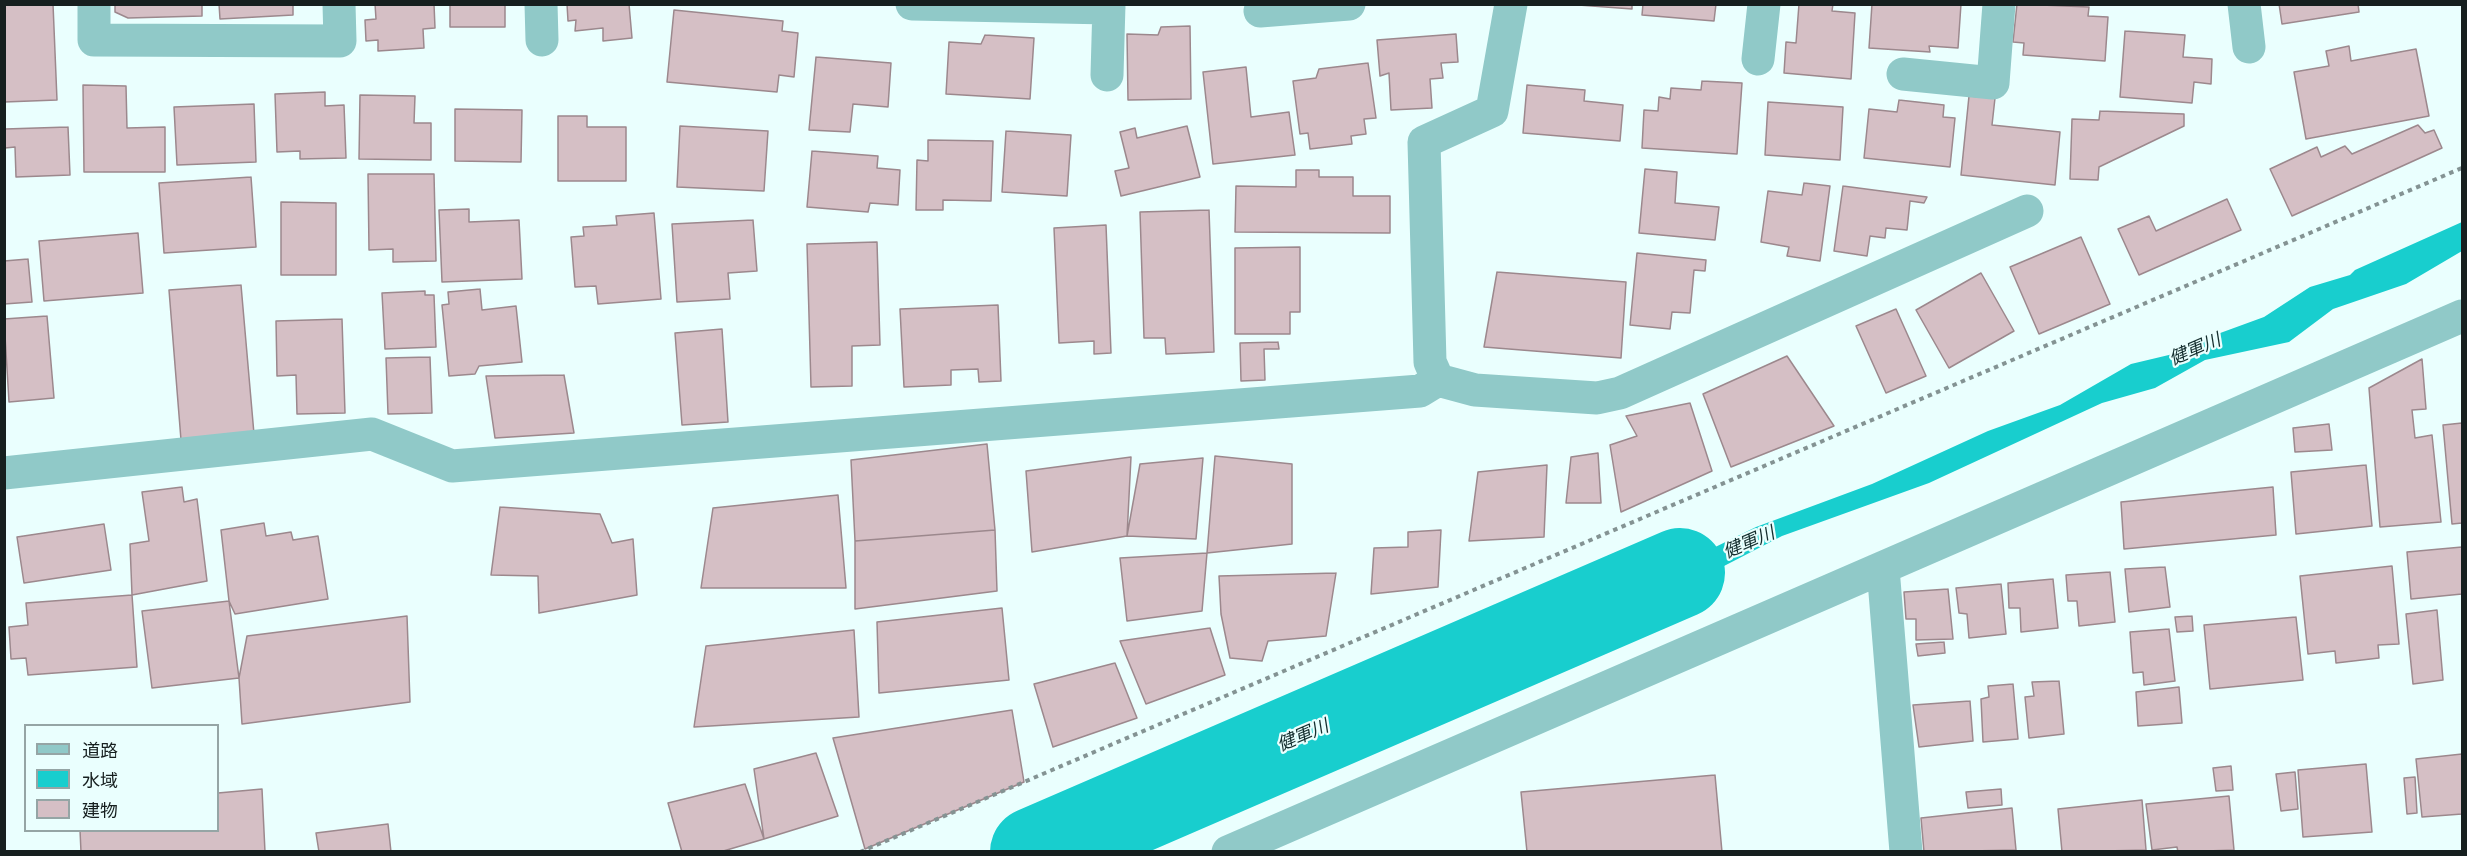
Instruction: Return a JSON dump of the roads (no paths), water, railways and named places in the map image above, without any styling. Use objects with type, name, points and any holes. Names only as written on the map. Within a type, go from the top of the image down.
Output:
[{"type":"street","points":[[94,4],[94,39],[340,41],[339,4]]},
{"type":"street","points":[[541,4],[542,40]]},
{"type":"street","points":[[912,4],[1109,6],[1107,75]]},
{"type":"street","points":[[1260,10],[1349,4]]},
{"type":"street","points":[[1438,380],[1430,362],[1424,142],[1492,111],[1511,4]]},
{"type":"street","points":[[1758,59],[1764,4]]},
{"type":"street","points":[[1904,74],[1993,83],[1999,4]]},
{"type":"street","points":[[2244,4],[2249,47]]},
{"type":"street","points":[[4,473],[372,434],[452,466],[1420,391],[1438,380],[1475,390],[1597,398],[1620,393],[2027,212]]},
{"type":"street","points":[[1228,852],[2463,316]]},
{"type":"street","points":[[1883,568],[1906,852]]},
{"type":"water","points":[[2462,222],[2462,251],[2406,284],[2333,309],[2289,342],[2205,360],[2155,388],[2102,403],[1929,483],[1782,536],[1668,595],[1587,625],[1579,633],[1576,642],[1578,649],[1571,654],[1468,696],[1456,677],[1756,527],[1872,484],[1988,431],[2060,405],[2131,364],[2173,354],[2212,336],[2264,317],[2310,287],[2350,275],[2355,270]]},
{"type":"waterway","name":"健軍川","points":[[1035,852],[1680,573]]}]
